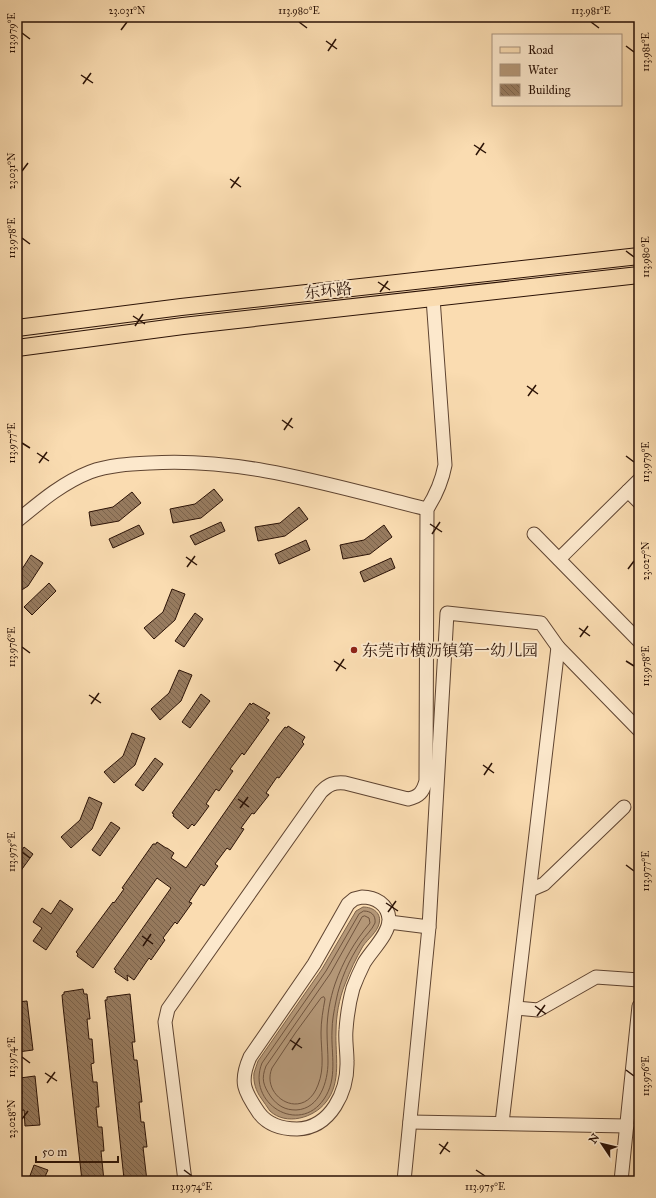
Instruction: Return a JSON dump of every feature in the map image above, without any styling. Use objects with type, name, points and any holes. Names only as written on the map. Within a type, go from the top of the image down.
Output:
[{"type":"main road","name":"东环路","points":[[17,328],[173,308],[639,256]]},
{"type":"main road","name":"东环路","points":[[17,348],[183,326],[639,275]]},
{"type":"lane","points":[[184,1181],[166,1022],[168,1009],[327,785],[336,782],[345,783],[408,799],[420,794],[424,788],[426,774],[427,509],[437,493],[444,474],[445,465],[433,298]]},
{"type":"lane","points":[[17,521],[68,482],[91,472],[116,466],[163,462],[208,462],[252,468],[427,509]]},
{"type":"lane","points":[[558,559],[639,480]]},
{"type":"lane","points":[[628,491],[639,502]]},
{"type":"lane","points":[[534,534],[639,641]]},
{"type":"lane","points":[[404,1181],[429,927],[447,613],[541,622],[558,648],[639,730]]},
{"type":"lane","points":[[502,1123],[558,648]]},
{"type":"lane","points":[[530,890],[544,884],[624,807]]},
{"type":"lane","points":[[362,897],[370,897],[377,900],[383,904],[387,911],[389,922],[386,933],[364,963],[353,989],[349,1003],[346,1031],[346,1077],[336,1106],[327,1117],[315,1124],[302,1128],[288,1129],[275,1125],[264,1118],[250,1099],[244,1085],[244,1070],[250,1057],[314,964],[348,904],[354,899],[362,897]]},
{"type":"lane","points":[[389,922],[429,927]]},
{"type":"lane","points":[[516,1008],[538,1010],[596,977],[639,980]]},
{"type":"lane","points":[[621,1181],[627,1126],[634,1102],[639,1006]]},
{"type":"lane","points":[[410,1122],[627,1126]]},
{"type":"water","points":[[363,907],[376,911],[380,920],[376,930],[363,946],[358,955],[341,996],[336,1026],[337,1068],[331,1094],[321,1108],[307,1116],[292,1119],[277,1116],[270,1111],[259,1095],[255,1086],[254,1073],[258,1061],[322,969],[356,911]]},
{"type":"building","points":[[214,489],[223,500],[201,518],[173,523],[170,509],[195,504]]},
{"type":"building","points":[[132,492],[141,503],[119,521],[91,526],[89,512],[113,507]]},
{"type":"building","points":[[299,507],[308,519],[285,536],[258,541],[255,527],[280,523]]},
{"type":"building","points":[[221,522],[225,531],[195,545],[190,536]]},
{"type":"building","points":[[139,525],[144,534],[113,548],[109,539]]},
{"type":"building","points":[[384,525],[392,537],[370,554],[343,559],[340,545],[364,540]]},
{"type":"building","points":[[306,540],[310,550],[279,564],[275,554]]},
{"type":"building","points":[[31,555],[43,563],[28,586],[17,593],[17,577]]},
{"type":"building","points":[[391,558],[395,568],[364,582],[360,572]]},
{"type":"building","points":[[49,583],[56,591],[32,615],[24,607]]},
{"type":"building","points":[[172,589],[185,594],[175,620],[154,639],[144,628],[163,612]]},
{"type":"building","points":[[195,613],[203,619],[184,647],[175,641]]},
{"type":"building","points":[[179,670],[192,675],[181,701],[160,720],[151,709],[169,693]]},
{"type":"building","points":[[201,694],[210,701],[190,728],[182,722]]},
{"type":"building","points":[[250,703],[251,705],[253,703],[270,713],[266,718],[269,720],[244,755],[242,753],[230,769],[233,771],[219,791],[216,789],[206,804],[209,806],[198,821],[194,826],[192,824],[188,829],[173,816],[174,814],[172,813]]},
{"type":"building","points":[[288,726],[305,737],[302,742],[304,744],[279,778],[277,777],[266,793],[269,795],[254,814],[252,813],[241,828],[244,829],[230,850],[227,848],[215,864],[218,866],[204,886],[201,884],[189,902],[192,903],[177,924],[175,922],[163,938],[165,940],[151,960],[149,958],[134,980],[127,975],[128,981],[115,972],[116,970],[114,969],[171,888],[157,878],[93,968],[77,956],[78,954],[76,952],[124,889],[122,888],[153,844],[156,844],[157,842],[174,853],[171,858],[186,868],[278,736],[285,727],[287,728]]},
{"type":"building","points":[[132,733],[145,738],[135,765],[114,783],[104,772],[123,756]]},
{"type":"building","points":[[155,758],[163,764],[143,791],[135,785]]},
{"type":"building","points":[[89,797],[102,803],[92,829],[71,848],[61,837],[80,820]]},
{"type":"building","points":[[111,822],[120,828],[100,856],[92,850]]},
{"type":"building","points":[[24,847],[33,854],[17,876],[17,850],[20,853]]},
{"type":"building","points":[[60,900],[73,909],[46,950],[33,941],[42,928],[33,922],[42,908],[51,914]]},
{"type":"building","points":[[83,989],[84,994],[87,994],[90,1019],[87,1019],[89,1039],[92,1039],[94,1063],[91,1064],[93,1082],[97,1082],[99,1107],[96,1107],[98,1127],[102,1127],[104,1151],[101,1151],[104,1181],[82,1181],[62,995],[64,992]]},
{"type":"building","points":[[130,994],[135,1042],[132,1042],[134,1060],[137,1060],[142,1102],[139,1102],[141,1122],[144,1122],[147,1147],[143,1147],[147,1181],[138,1181],[137,1179],[127,1181],[126,1178],[124,1179],[105,1000],[107,1000],[107,997]]},
{"type":"building","points":[[27,1001],[33,1050],[18,1052],[17,1002]]},
{"type":"building","points":[[35,1076],[40,1125],[25,1126],[24,1110],[17,1111],[17,1095],[22,1094],[20,1078]]},
{"type":"building","points":[[34,1165],[48,1170],[43,1181],[28,1181]]},
{"type":"place","name":"东莞市横沥镇第一幼儿园","points":[[354,650]]}]
